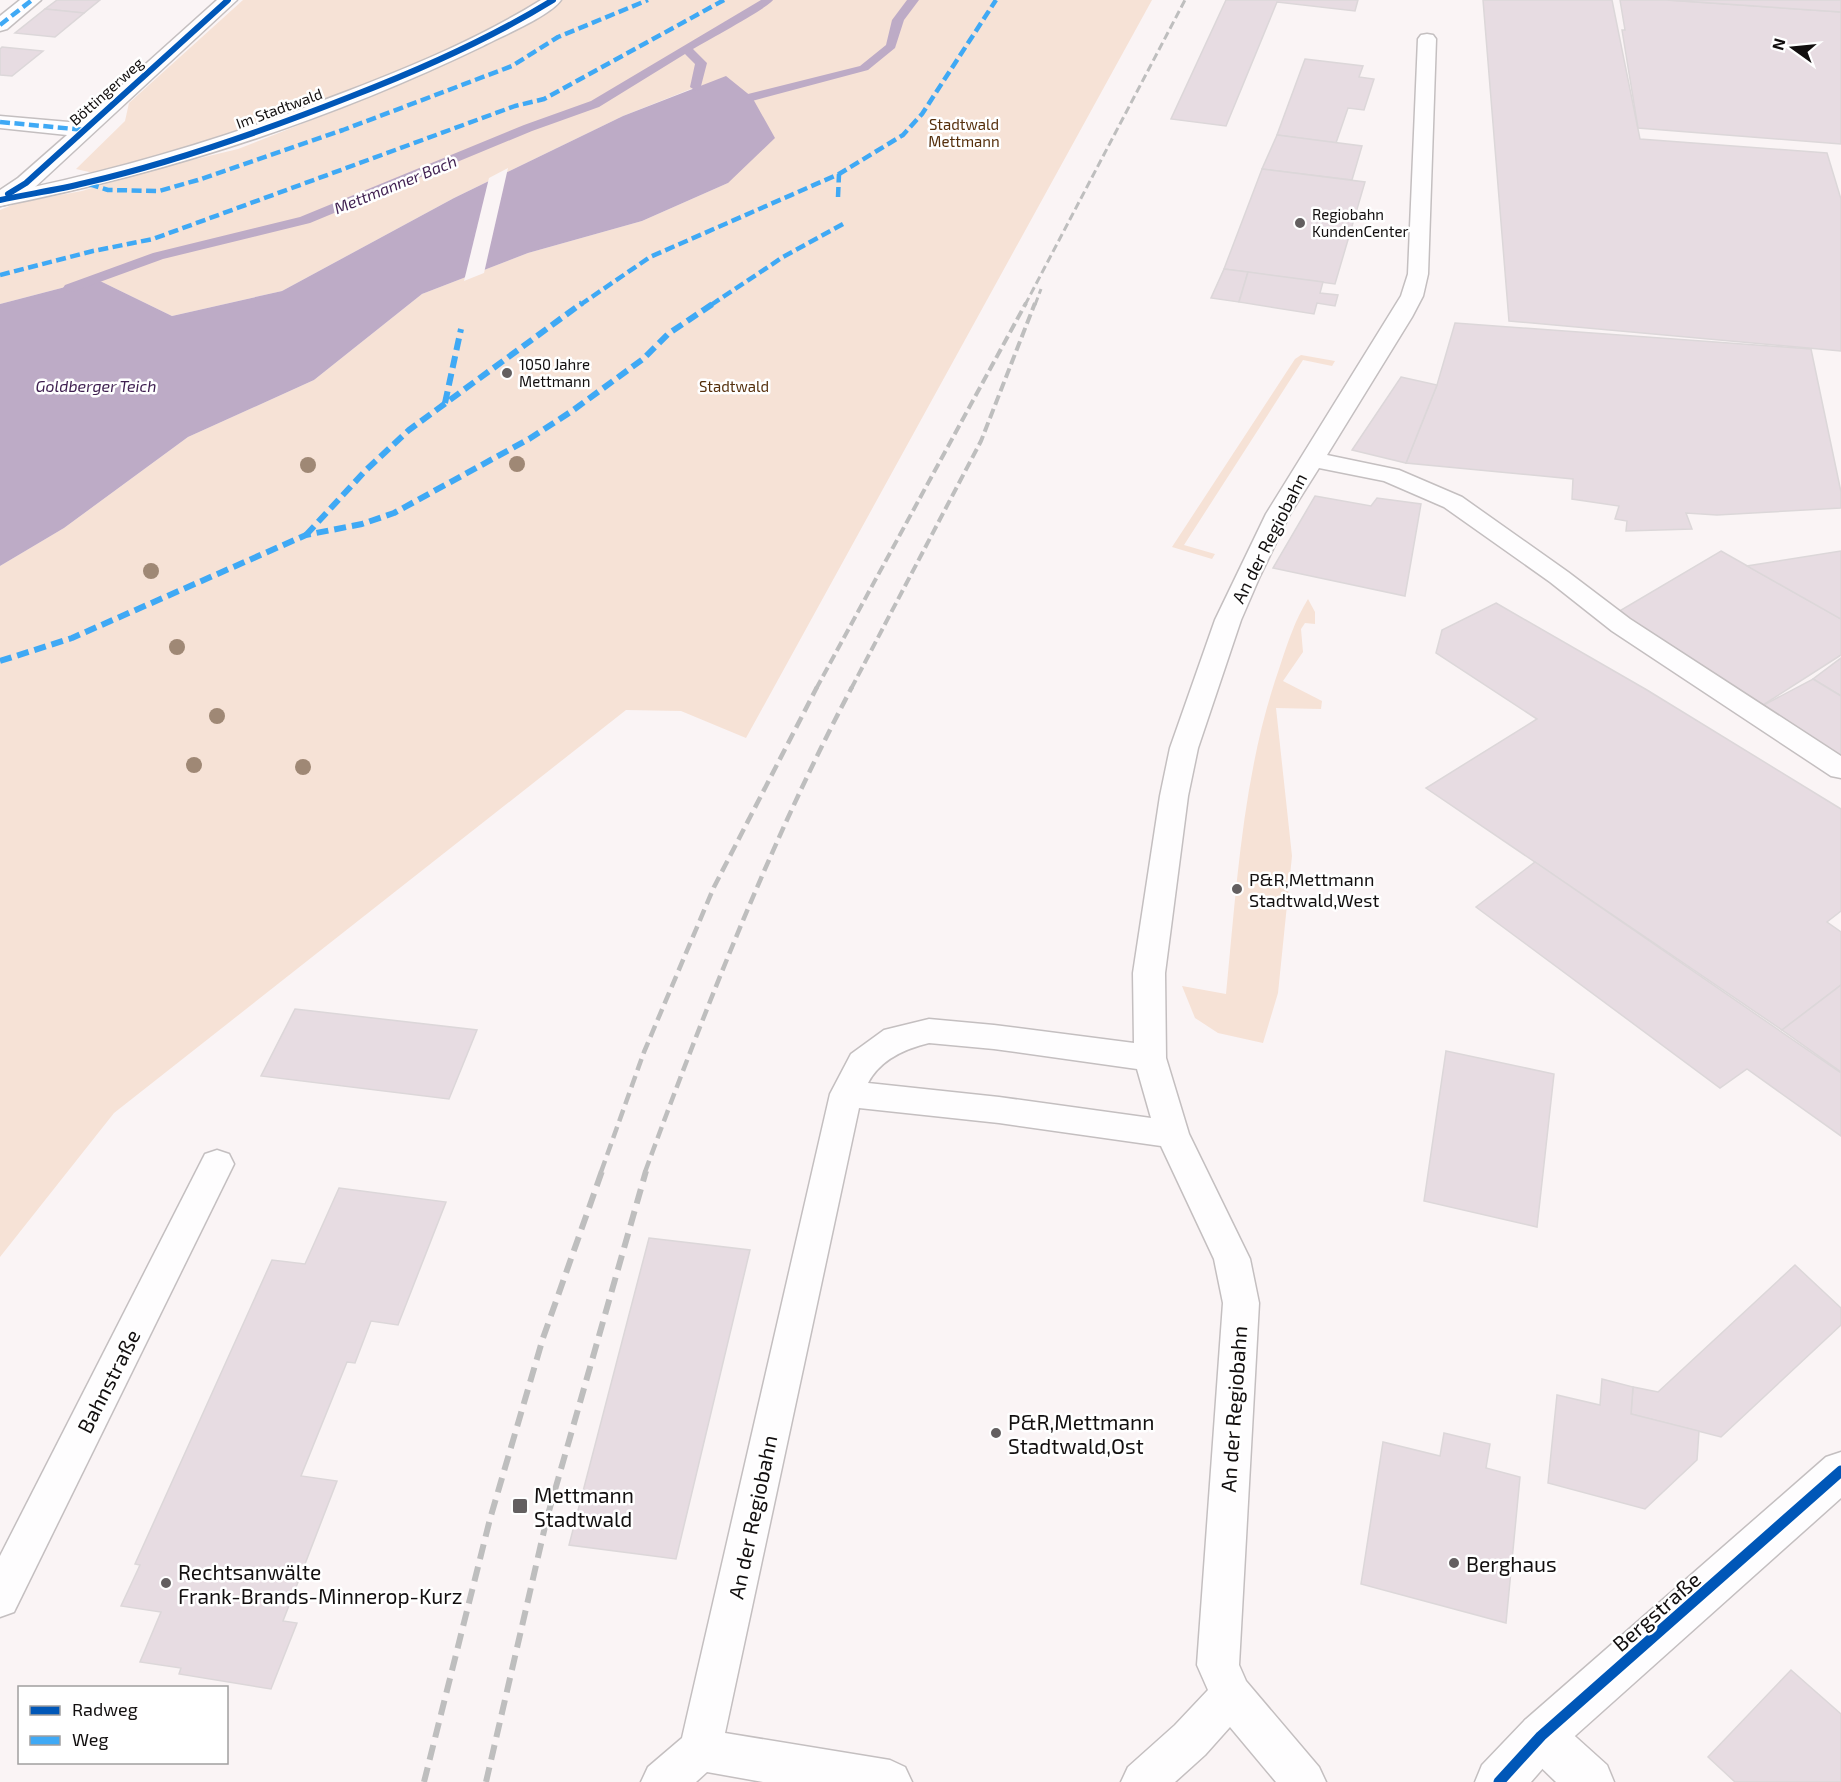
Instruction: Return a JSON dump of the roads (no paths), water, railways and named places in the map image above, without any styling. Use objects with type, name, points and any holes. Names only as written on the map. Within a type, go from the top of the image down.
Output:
[{"type":"street","points":[[3,21],[32,0]]},
{"type":"street","name":"Böttingerweg","points":[[0,200],[26,183],[228,0]]},
{"type":"street","points":[[0,122],[85,130]]},
{"type":"street","name":"Bergstraße","points":[[1498,1782],[1541,1736],[1841,1471]]},
{"type":"street","points":[[1541,1736],[1590,1782]]},
{"type":"lane","name":"Im Stadtwald","points":[[0,200],[86,183],[222,144],[299,117],[423,68],[516,23],[553,0]]},
{"type":"lane","name":"An der Regiobahn","points":[[1305,1782],[1231,1696],[1218,1665],[1228,1475],[1241,1303],[1232,1259],[1172,1134],[1150,1058],[1149,973],[1174,796],[1185,748],[1228,620],[1278,514],[1412,296],[1418,274],[1427,39]]},
{"type":"lane","points":[[1310,459],[1391,474],[1453,502],[1622,625],[1841,769]]},
{"type":"lane","name":"An der Regiobahn","points":[[700,1750],[846,1094],[862,1063],[895,1039],[929,1031],[994,1037],[1150,1058]]},
{"type":"lane","points":[[846,1094],[999,1110],[1172,1134]]},
{"type":"lane","name":"Bahnstraße","points":[[0,1598],[217,1164]]},
{"type":"lane","points":[[1143,1782],[1190,1740],[1231,1696]]},
{"type":"lane","points":[[663,1782],[700,1750],[890,1782]]},
{"type":"water","name":"Goldberger Teich","points":[[726,76],[752,97],[775,138],[728,183],[642,221],[528,253],[422,294],[314,380],[188,437],[64,528],[0,566],[0,304],[96,279],[172,316],[282,291],[454,198],[623,116]]},
{"type":"waterway","name":"Mettmanner Bach","points":[[70,288],[158,256],[305,220],[528,128],[595,104],[729,22],[765,4],[767,0]]},
{"type":"waterway","points":[[752,97],[864,68],[891,46],[898,20],[913,0]]},
{"type":"waterway","points":[[687,49],[701,63],[696,87]]},
{"type":"railway","points":[[1025,305],[1185,0]]},
{"type":"railway","points":[[1035,305],[1041,289]]},
{"type":"railway","points":[[816,689],[1026,303]]},
{"type":"railway","points":[[851,689],[981,441],[1035,303]]},
{"type":"railway","points":[[601,1172],[644,1052],[714,887],[817,687]]},
{"type":"railway","points":[[645,1172],[741,926],[794,805],[852,687]]},
{"type":"railway","points":[[424,1782],[490,1519],[543,1338],[602,1171]]},
{"type":"railway","points":[[486,1782],[547,1518],[646,1171]]},
{"type":"place","name":"Regiobahn KundenCenter","points":[[1300,223]]},
{"type":"place","name":"1050 Jahre Mettmann","points":[[507,373]]},
{"type":"place","name":"P&R,Mettmann Stadtwald,West","points":[[1237,889]]},
{"type":"place","name":"P&R,Mettmann Stadtwald,Ost","points":[[996,1433]]},
{"type":"place","name":"Mettmann Stadtwald","points":[[520,1506]]},
{"type":"place","name":"Berghaus","points":[[1454,1563]]},
{"type":"place","name":"Rechtsanwälte Frank-Brands-Minnerop-Kurz","points":[[166,1583]]},
{"type":"park label","name":"Stadtwald Mettmann","points":[[964,132]]},
{"type":"park label","name":"Stadtwald","points":[[734,386]]}]
